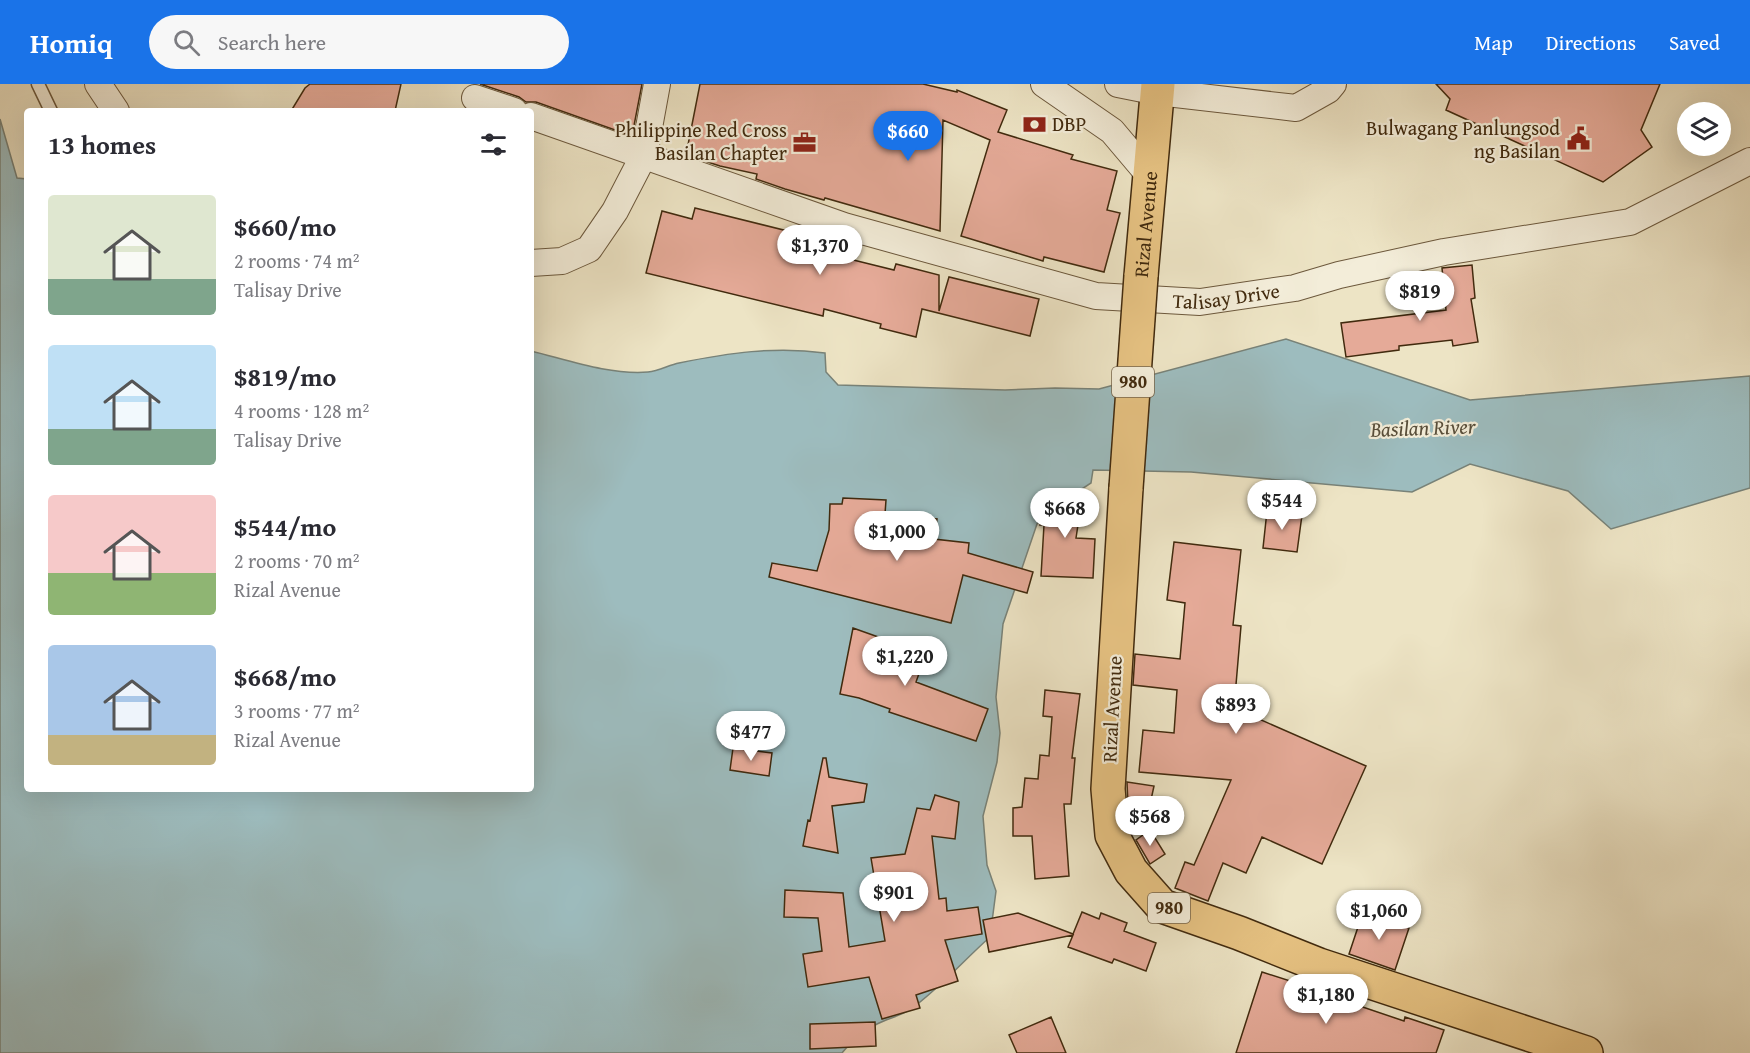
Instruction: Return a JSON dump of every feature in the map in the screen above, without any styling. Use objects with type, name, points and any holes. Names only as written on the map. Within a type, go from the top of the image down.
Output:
[{"type":"main road","name":"Rizal Avenue","points":[[1158,88],[1125,488],[1108,789],[1112,835],[1131,871],[1162,906],[1239,933],[1319,965],[1586,1053]]},
{"type":"street","points":[[98,84],[115,108]]},
{"type":"street","points":[[534,263],[562,261],[589,249],[615,211],[644,155],[657,84]]},
{"type":"street","points":[[1044,84],[1112,131],[1150,176]]},
{"type":"street","points":[[1118,84],[1296,108],[1328,90],[1333,84]]},
{"type":"street","points":[[474,98],[505,108]]},
{"type":"street","name":"Talisay Drive","points":[[534,117],[844,226],[1096,296],[1200,302],[1294,288],[1339,275],[1444,252],[1630,222],[1750,161]]},
{"type":"lane","points":[[38,84],[50,108]]},
{"type":"water","name":"Basilan River","points":[[0,119],[17,178],[24,179],[24,792],[534,792],[534,352],[589,366],[633,372],[652,371],[715,356],[770,350],[806,351],[825,353],[826,372],[838,385],[1005,390],[1099,389],[1286,339],[1470,400],[1750,376],[1750,488],[1611,529],[1568,491],[1470,464],[1412,492],[1191,472],[1093,470],[1091,483],[1065,500],[1037,524],[1003,624],[996,697],[1000,733],[997,762],[983,816],[987,865],[996,891],[990,937],[922,1001],[907,1011],[867,1030],[842,1053],[0,1053]]},
{"type":"building","points":[[310,84],[401,84],[396,108],[293,108]]},
{"type":"building","points":[[480,84],[642,84],[632,136],[536,102],[526,102],[519,97]]},
{"type":"building","points":[[700,84],[923,84],[957,92],[957,90],[1007,110],[998,132],[1073,155],[1071,159],[1117,171],[1107,210],[1120,213],[1104,272],[1044,257],[1043,261],[961,236],[990,140],[943,120],[940,231],[785,189],[756,179],[757,174],[720,166],[686,155]]},
{"type":"building","name":"Bulwagang Panlungsod ng Basilan","points":[[1436,84],[1660,84],[1641,130],[1652,147],[1603,182],[1446,110],[1450,99]]},
{"type":"building","points":[[695,208],[840,244],[837,256],[894,270],[896,264],[939,275],[939,311],[949,277],[1039,299],[1030,336],[922,309],[916,337],[880,328],[881,324],[824,309],[823,316],[646,273],[662,211],[692,219]]},
{"type":"building","points":[[1472,265],[1475,298],[1471,299],[1478,342],[1453,346],[1452,340],[1399,346],[1399,350],[1346,357],[1341,323],[1446,310],[1442,268]]},
{"type":"building","points":[[1047,490],[1082,499],[1076,538],[1095,539],[1093,578],[1041,576],[1044,525],[1040,525]]},
{"type":"building","points":[[843,498],[886,500],[885,514],[937,519],[934,539],[969,543],[968,553],[1033,572],[1027,593],[963,575],[951,623],[769,577],[772,563],[817,571],[829,530],[830,504],[842,504]]},
{"type":"building","points":[[1267,511],[1302,515],[1297,552],[1263,548]]},
{"type":"building","points":[[1174,542],[1241,550],[1233,625],[1241,626],[1234,708],[1366,766],[1322,864],[1262,837],[1246,873],[1223,863],[1208,901],[1175,888],[1185,862],[1194,865],[1231,780],[1139,772],[1143,730],[1174,733],[1177,690],[1133,685],[1135,654],[1180,659],[1185,603],[1167,600]]},
{"type":"building","points":[[853,628],[926,654],[916,682],[988,709],[976,741],[889,712],[890,709],[859,698],[840,694]]},
{"type":"building","points":[[1045,690],[1080,694],[1072,758],[1075,758],[1071,804],[1064,804],[1069,876],[1035,879],[1032,836],[1013,836],[1013,808],[1022,807],[1025,778],[1038,779],[1040,755],[1049,756],[1052,717],[1043,716]]},
{"type":"building","points":[[733,748],[772,753],[769,776],[730,770]]},
{"type":"building","points":[[823,758],[826,758],[829,777],[867,784],[864,802],[832,806],[838,853],[803,846]]},
{"type":"building","points":[[1127,782],[1154,786],[1149,809],[1128,805]]},
{"type":"building","points":[[935,795],[959,802],[955,839],[932,836],[939,899],[946,898],[947,911],[978,907],[982,934],[945,940],[958,981],[916,995],[920,1008],[882,1019],[869,977],[808,987],[803,954],[822,951],[818,918],[784,917],[785,890],[843,893],[849,947],[885,941],[871,858],[905,854],[917,808],[930,810]]},
{"type":"building","points":[[1150,830],[1165,854],[1150,864],[1136,840]]},
{"type":"building","points":[[1082,912],[1099,919],[1101,913],[1127,923],[1124,931],[1156,943],[1146,971],[1114,959],[1112,963],[1068,947],[1073,935],[989,952],[983,920],[1018,913],[1073,934]]},
{"type":"building","points":[[1363,912],[1409,928],[1395,970],[1349,954]]},
{"type":"building","points":[[1262,972],[1343,998],[1342,1000],[1404,1021],[1405,1017],[1444,1030],[1436,1053],[1236,1053]]},
{"type":"building","points":[[1051,1017],[1066,1053],[1017,1053],[1009,1035]]},
{"type":"building","points":[[875,1022],[876,1046],[810,1049],[810,1024]]},
{"type":"place","name":"DBP","points":[[1034,124]]},
{"type":"place","name":"Bulwagang Panlungsod ng Basilan","points":[[1578,139]]},
{"type":"place","name":"Philippine Red Cross Basilan Chapter","points":[[805,142]]}]
